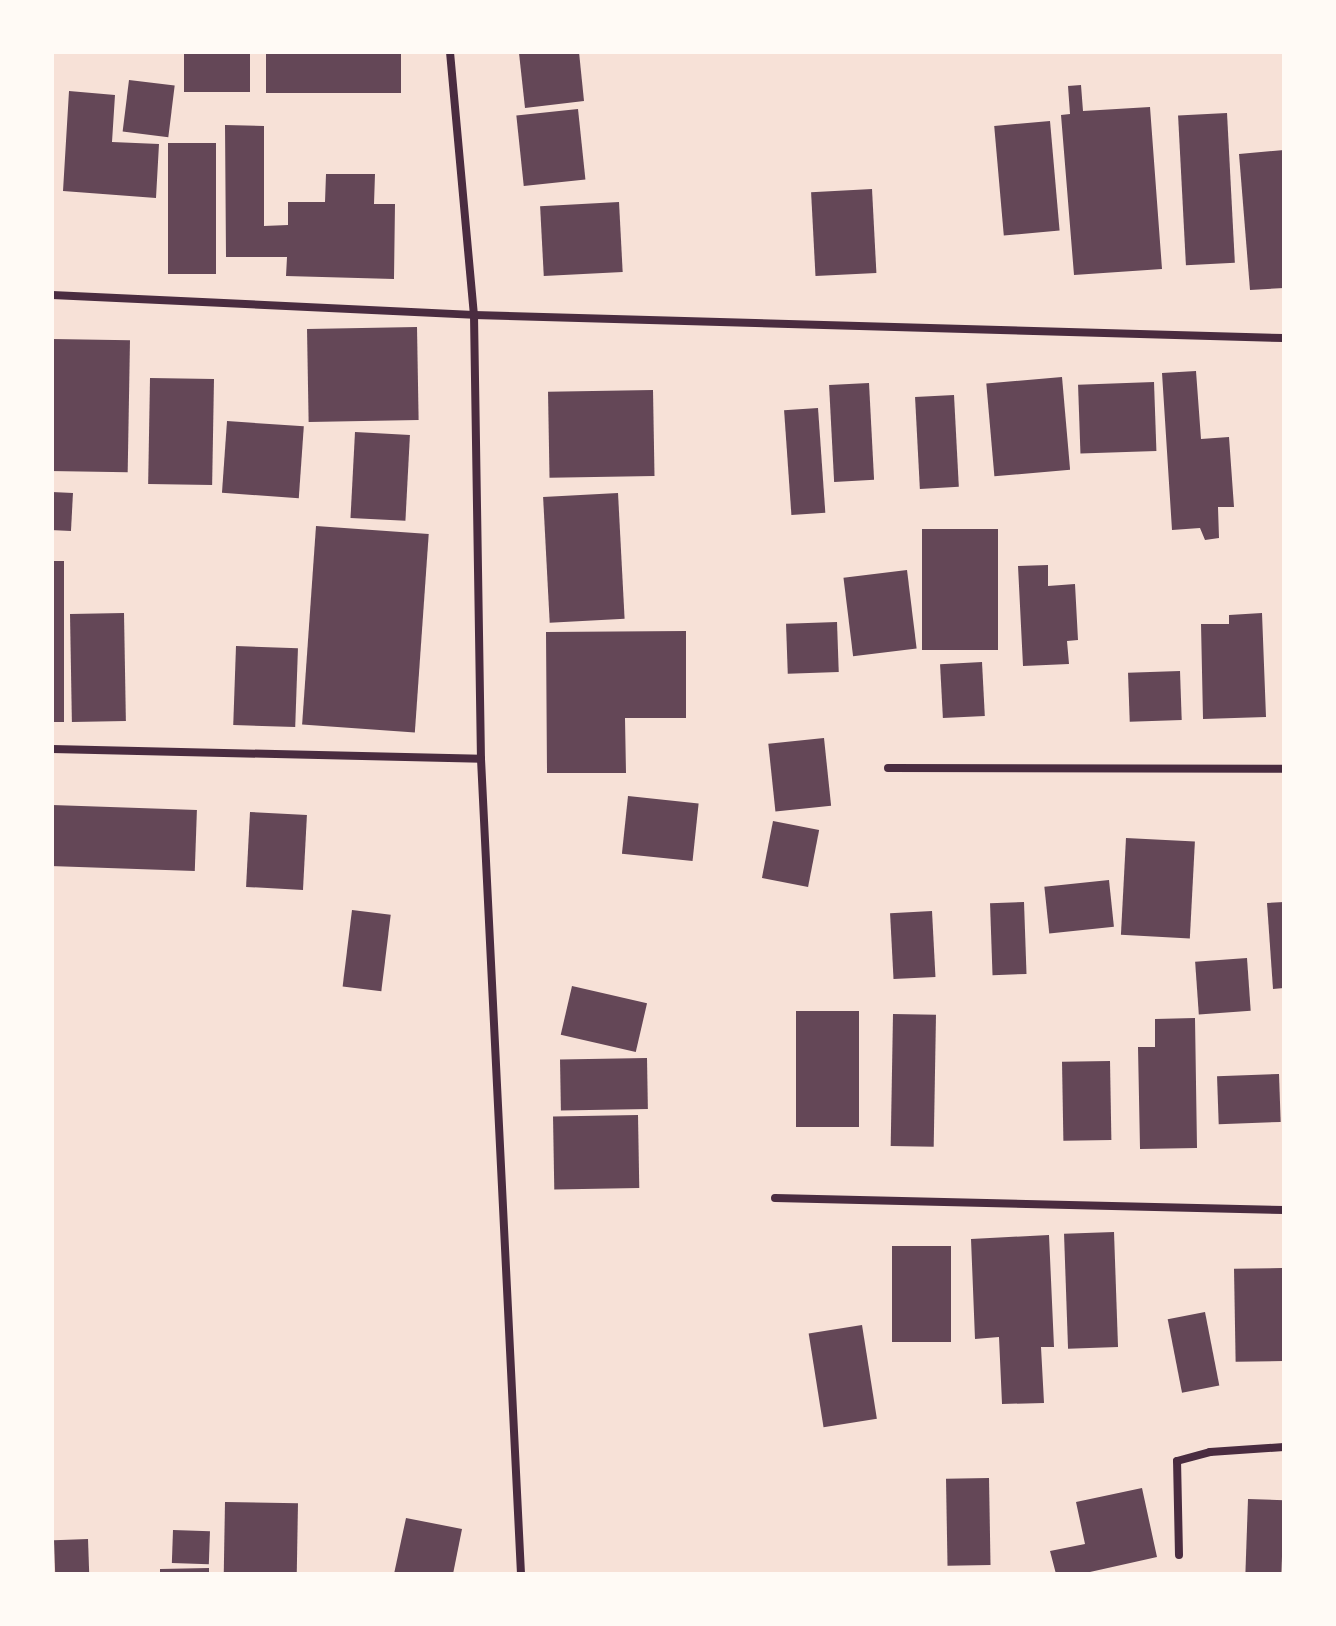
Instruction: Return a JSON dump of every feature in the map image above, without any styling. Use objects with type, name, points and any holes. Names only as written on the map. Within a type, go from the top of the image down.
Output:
[{"type":"street","points":[[450,52],[474,315],[481,759],[521,1574]]},
{"type":"street","points":[[52,295],[474,315],[1284,338]]},
{"type":"street","points":[[52,749],[481,759]]},
{"type":"street","points":[[888,768],[1284,769]]},
{"type":"street","points":[[775,1198],[1284,1210]]},
{"type":"street","points":[[1179,1555],[1177,1461],[1210,1452],[1284,1447]]},
{"type":"building","points":[[184,52],[250,52],[250,92],[184,92]]},
{"type":"building","points":[[266,52],[401,52],[401,93],[266,93]]},
{"type":"building","points":[[579,52],[584,101],[525,108],[519,53]]},
{"type":"building","points":[[129,80],[175,86],[168,137],[123,132]]},
{"type":"building","points":[[1081,85],[1083,111],[1150,107],[1162,269],[1074,275],[1061,115],[1070,114],[1068,86]]},
{"type":"building","points":[[69,91],[115,95],[112,142],[159,144],[156,198],[63,191]]},
{"type":"building","points":[[578,109],[585,180],[524,186],[516,115]]},
{"type":"building","points":[[1227,113],[1235,263],[1186,265],[1178,116]]},
{"type":"building","points":[[1050,121],[1060,231],[1004,235],[994,126]]},
{"type":"building","points":[[225,125],[264,126],[264,226],[288,225],[288,202],[325,202],[326,174],[375,174],[374,204],[395,204],[394,279],[286,276],[287,257],[226,257]]},
{"type":"building","points":[[168,143],[216,143],[216,274],[168,274]]},
{"type":"building","points":[[1284,150],[1284,288],[1250,290],[1239,154]]},
{"type":"building","points":[[872,189],[876,273],[815,276],[811,192]]},
{"type":"building","points":[[619,202],[623,272],[544,276],[540,206]]},
{"type":"building","points":[[417,327],[419,420],[309,422],[307,329]]},
{"type":"building","points":[[52,339],[130,340],[128,472],[52,471]]},
{"type":"building","points":[[1196,371],[1201,439],[1229,437],[1234,507],[1218,507],[1219,538],[1205,540],[1200,528],[1172,530],[1162,373]]},
{"type":"building","points":[[1062,377],[1070,470],[994,476],[986,384]]},
{"type":"building","points":[[150,378],[214,379],[212,485],[148,484]]},
{"type":"building","points":[[1154,382],[1156,451],[1080,454],[1078,385]]},
{"type":"building","points":[[869,383],[874,480],[834,482],[829,385]]},
{"type":"building","points":[[653,390],[655,476],[550,478],[548,392]]},
{"type":"building","points":[[954,395],[959,487],[920,489],[915,397]]},
{"type":"building","points":[[818,408],[825,513],[791,515],[784,410]]},
{"type":"building","points":[[227,421],[304,426],[299,498],[222,493]]},
{"type":"building","points":[[355,432],[410,435],[405,521],[350,518]]},
{"type":"building","points":[[52,492],[73,493],[71,531],[52,530]]},
{"type":"building","points":[[618,493],[625,619],[550,623],[543,497]]},
{"type":"building","points":[[316,526],[429,534],[415,732],[302,725]]},
{"type":"building","points":[[922,529],[998,529],[998,650],[922,650]]},
{"type":"building","points":[[52,561],[64,561],[64,722],[52,722]]},
{"type":"building","points":[[1048,565],[1048,586],[1075,584],[1078,640],[1067,641],[1069,664],[1023,666],[1018,566]]},
{"type":"building","points":[[907,570],[917,648],[853,656],[843,578]]},
{"type":"building","points":[[124,613],[126,721],[72,722],[70,614]]},
{"type":"building","points":[[1262,613],[1266,717],[1203,719],[1201,624],[1229,624],[1229,615]]},
{"type":"building","points":[[837,622],[839,672],[788,674],[786,624]]},
{"type":"building","points":[[686,631],[686,718],[625,718],[626,773],[547,773],[546,632]]},
{"type":"building","points":[[236,646],[298,648],[295,727],[233,725]]},
{"type":"building","points":[[982,662],[985,716],[943,718],[940,664]]},
{"type":"building","points":[[1180,671],[1182,720],[1130,722],[1128,673]]},
{"type":"building","points":[[824,738],[831,806],[775,811],[768,744]]},
{"type":"building","points":[[628,796],[699,803],[693,861],[622,854]]},
{"type":"building","points":[[52,805],[197,810],[195,871],[52,866]]},
{"type":"building","points":[[250,812],[307,815],[303,890],[246,887]]},
{"type":"building","points":[[773,821],[819,830],[808,887],[762,878]]},
{"type":"building","points":[[1126,838],[1195,842],[1190,938],[1121,935]]},
{"type":"building","points":[[1109,880],[1114,927],[1049,934],[1044,887]]},
{"type":"building","points":[[1024,902],[1027,974],[993,975],[990,903]]},
{"type":"building","points":[[1284,902],[1284,988],[1273,989],[1267,903]]},
{"type":"building","points":[[352,910],[391,915],[381,991],[343,986]]},
{"type":"building","points":[[932,911],[935,977],[894,979],[890,913]]},
{"type":"building","points":[[1247,958],[1251,1011],[1199,1014],[1195,962]]},
{"type":"building","points":[[572,986],[647,1003],[636,1052],[561,1035]]},
{"type":"building","points":[[796,1011],[859,1011],[859,1127],[796,1127]]},
{"type":"building","points":[[893,1014],[936,1015],[934,1147],[891,1146]]},
{"type":"building","points":[[1195,1018],[1197,1148],[1140,1149],[1138,1047],[1155,1047],[1155,1019]]},
{"type":"building","points":[[647,1058],[648,1109],[561,1111],[560,1060]]},
{"type":"building","points":[[1110,1061],[1111,1140],[1063,1141],[1062,1062]]},
{"type":"building","points":[[1279,1074],[1281,1122],[1219,1124],[1217,1076]]},
{"type":"building","points":[[638,1115],[639,1188],[554,1189],[553,1116]]},
{"type":"building","points":[[1114,1232],[1118,1347],[1068,1349],[1064,1234]]},
{"type":"building","points":[[1049,1235],[1054,1347],[1041,1347],[1044,1403],[1002,1404],[999,1337],[975,1339],[971,1239]]},
{"type":"building","points":[[892,1246],[951,1246],[951,1342],[892,1342]]},
{"type":"building","points":[[1282,1268],[1284,1361],[1236,1362],[1234,1269]]},
{"type":"building","points":[[1205,1312],[1219,1386],[1182,1393],[1168,1319]]},
{"type":"building","points":[[862,1325],[877,1419],[824,1427],[809,1333]]},
{"type":"building","points":[[989,1478],[991,1565],[948,1566],[946,1479]]},
{"type":"building","points":[[1142,1488],[1157,1557],[1081,1574],[1056,1574],[1050,1551],[1085,1544],[1076,1502]]},
{"type":"building","points":[[1248,1499],[1284,1500],[1281,1574],[1245,1573]]},
{"type":"building","points":[[225,1502],[298,1503],[297,1574],[224,1574]]},
{"type":"building","points":[[406,1518],[462,1529],[453,1574],[394,1574]]},
{"type":"building","points":[[173,1530],[210,1531],[209,1564],[172,1563]]},
{"type":"building","points":[[88,1539],[89,1574],[55,1574],[54,1540]]},
{"type":"building","points":[[209,1568],[209,1574],[160,1574],[160,1569]]}]
